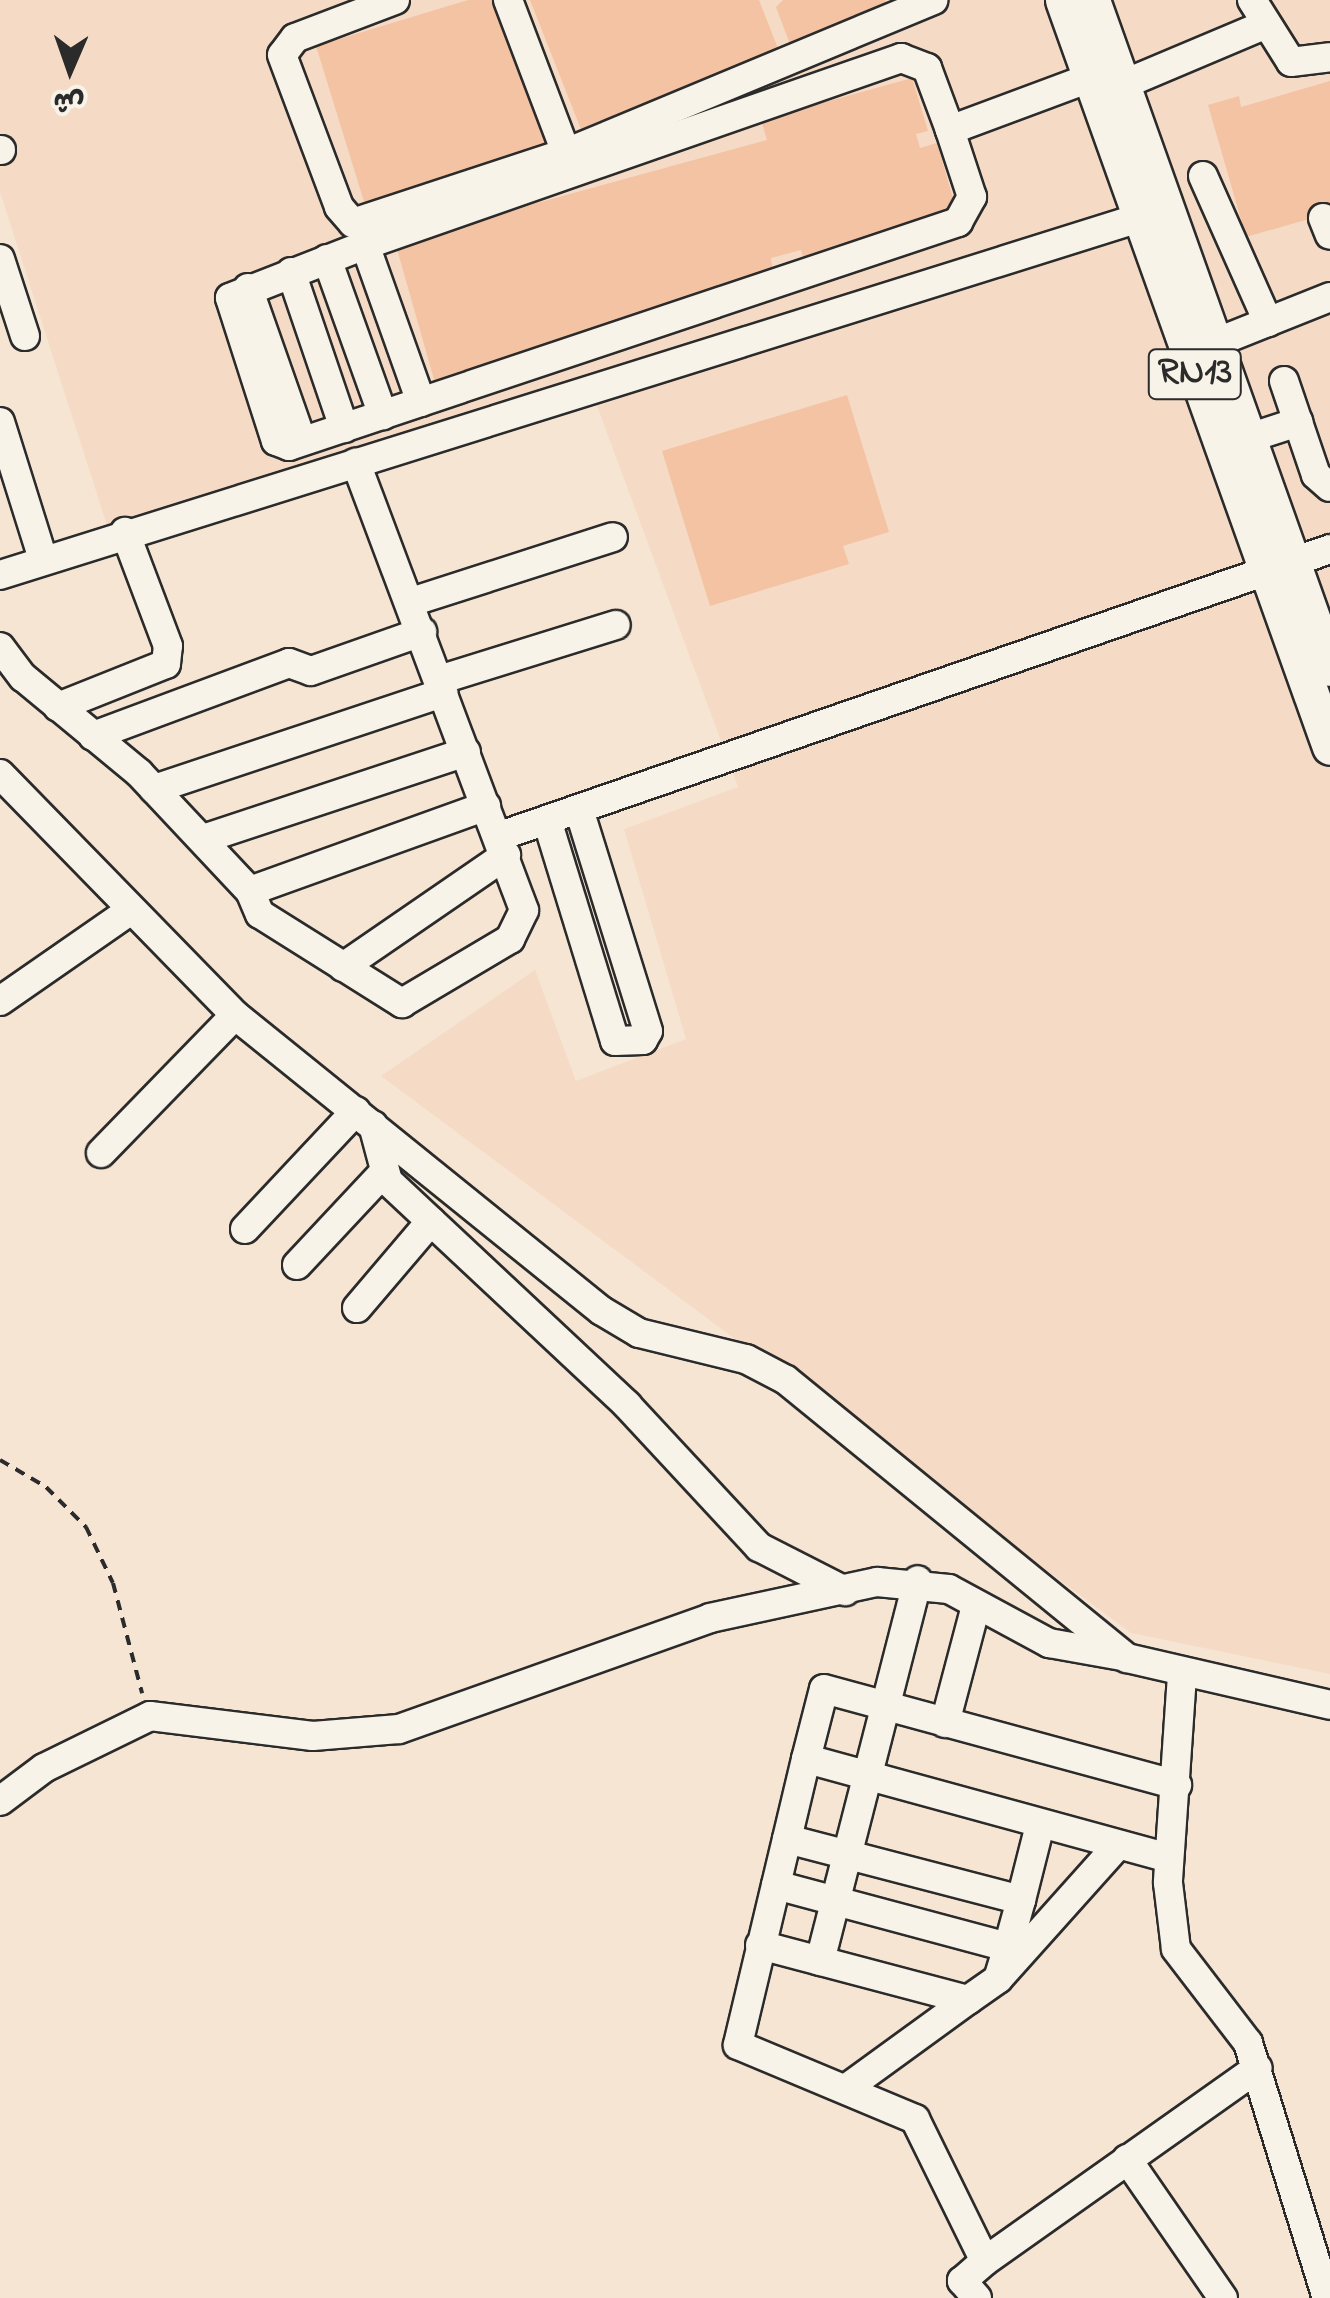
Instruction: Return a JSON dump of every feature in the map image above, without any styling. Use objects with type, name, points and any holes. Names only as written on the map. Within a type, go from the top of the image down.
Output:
[{"type":"main road","name":"RN13","points":[[1063,0],[1106,81],[1215,343],[1249,438],[1330,748]]},
{"type":"main road","name":"RN13","points":[[1092,0],[1106,81],[1139,218],[1280,568],[1321,620],[1330,668]]},
{"type":"street","points":[[395,0],[284,48],[344,217],[364,224],[566,153],[933,0]]},
{"type":"street","points":[[508,0],[566,153]]},
{"type":"street","points":[[950,130],[1106,81],[1258,12],[1291,62],[1330,57]]},
{"type":"street","points":[[900,58],[927,68],[950,130],[972,198],[958,222],[302,442],[248,288],[900,58]]},
{"type":"street","points":[[1203,176],[1268,322]]},
{"type":"street","points":[[0,575],[125,532],[1139,218]]},
{"type":"street","points":[[365,245],[421,402]]},
{"type":"street","points":[[0,259],[22,336]]},
{"type":"street","points":[[327,259],[382,415]]},
{"type":"street","points":[[290,272],[344,428]]},
{"type":"street","points":[[1215,343],[1330,297]]},
{"type":"street","points":[[1284,381],[1316,474],[1330,487]]},
{"type":"street","points":[[0,422],[43,559]]},
{"type":"street","points":[[1249,438],[1298,422]]},
{"type":"street","points":[[0,646],[58,707],[154,789],[203,839],[250,891],[260,914],[402,1003],[510,940],[524,910],[356,462]]},
{"type":"street","points":[[58,707],[154,669],[169,654],[125,532]]},
{"type":"street","points":[[411,602],[612,537]]},
{"type":"street","points":[[343,967],[503,846],[547,820],[1330,550]]},
{"type":"street","points":[[154,789],[616,625]]},
{"type":"street","points":[[93,736],[289,663],[311,670],[422,632]]},
{"type":"street","points":[[203,839],[466,752]]},
{"type":"street","points":[[0,774],[236,1015],[602,1311],[639,1334],[746,1359],[801,1391],[1127,1658]]},
{"type":"street","points":[[250,891],[283,883],[486,806]]},
{"type":"street","points":[[547,820],[615,1042],[642,1040],[648,1031],[579,810]]},
{"type":"street","points":[[0,1001],[131,910]]},
{"type":"street","points":[[101,1154],[236,1015]]},
{"type":"street","points":[[364,1118],[383,1173],[627,1406],[759,1547],[846,1590]]},
{"type":"street","points":[[245,1228],[364,1118]]},
{"type":"street","points":[[297,1265],[383,1173]]},
{"type":"street","points":[[356,1308],[431,1221]]},
{"type":"street","points":[[820,1961],[918,1580]]},
{"type":"street","points":[[0,1802],[44,1768],[150,1716],[312,1736],[399,1729],[710,1618],[846,1590],[918,1580],[1049,1643],[1330,1706]]},
{"type":"street","points":[[944,1723],[976,1606]]},
{"type":"street","points":[[1182,1675],[1169,1858],[1176,1949],[1258,2068],[1318,2294]]},
{"type":"street","points":[[984,2261],[915,2119],[851,2085],[738,2046],[824,1689],[1177,1785]]},
{"type":"street","points":[[806,1759],[1169,1858]]},
{"type":"street","points":[[998,1978],[1040,1825]]},
{"type":"street","points":[[787,1839],[1021,1900]]},
{"type":"street","points":[[851,2085],[998,1978],[1118,1845]]},
{"type":"street","points":[[776,1885],[1008,1947]]},
{"type":"street","points":[[760,1945],[968,2000]]},
{"type":"street","points":[[960,2292],[984,2261],[1258,2068]]},
{"type":"street","points":[[1127,2159],[1224,2298]]},
{"type":"path","points":[[0,1460],[46,1487],[93,1540],[150,1716]]},
{"type":"shaded area","points":[[0,0],[1330,0],[1330,1674],[1131,1633],[381,1076],[535,970],[576,1081],[686,1039],[624,829],[738,787],[586,376],[107,525],[0,192]]},
{"type":"building","points":[[468,0],[506,0],[552,152],[366,208],[316,46]]},
{"type":"building","points":[[530,0],[759,0],[781,56],[582,132]]},
{"type":"building","points":[[783,0],[885,0],[892,18],[794,55],[776,7]]},
{"type":"building","points":[[912,78],[928,131],[916,134],[920,148],[937,143],[958,216],[804,260],[801,250],[771,258],[774,280],[435,383],[395,242],[767,140],[761,120]]},
{"type":"building","points":[[1330,81],[1330,213],[1246,237],[1208,105],[1239,96],[1241,107]]},
{"type":"building","points":[[847,395],[889,532],[843,546],[849,564],[710,606],[662,451]]}]
